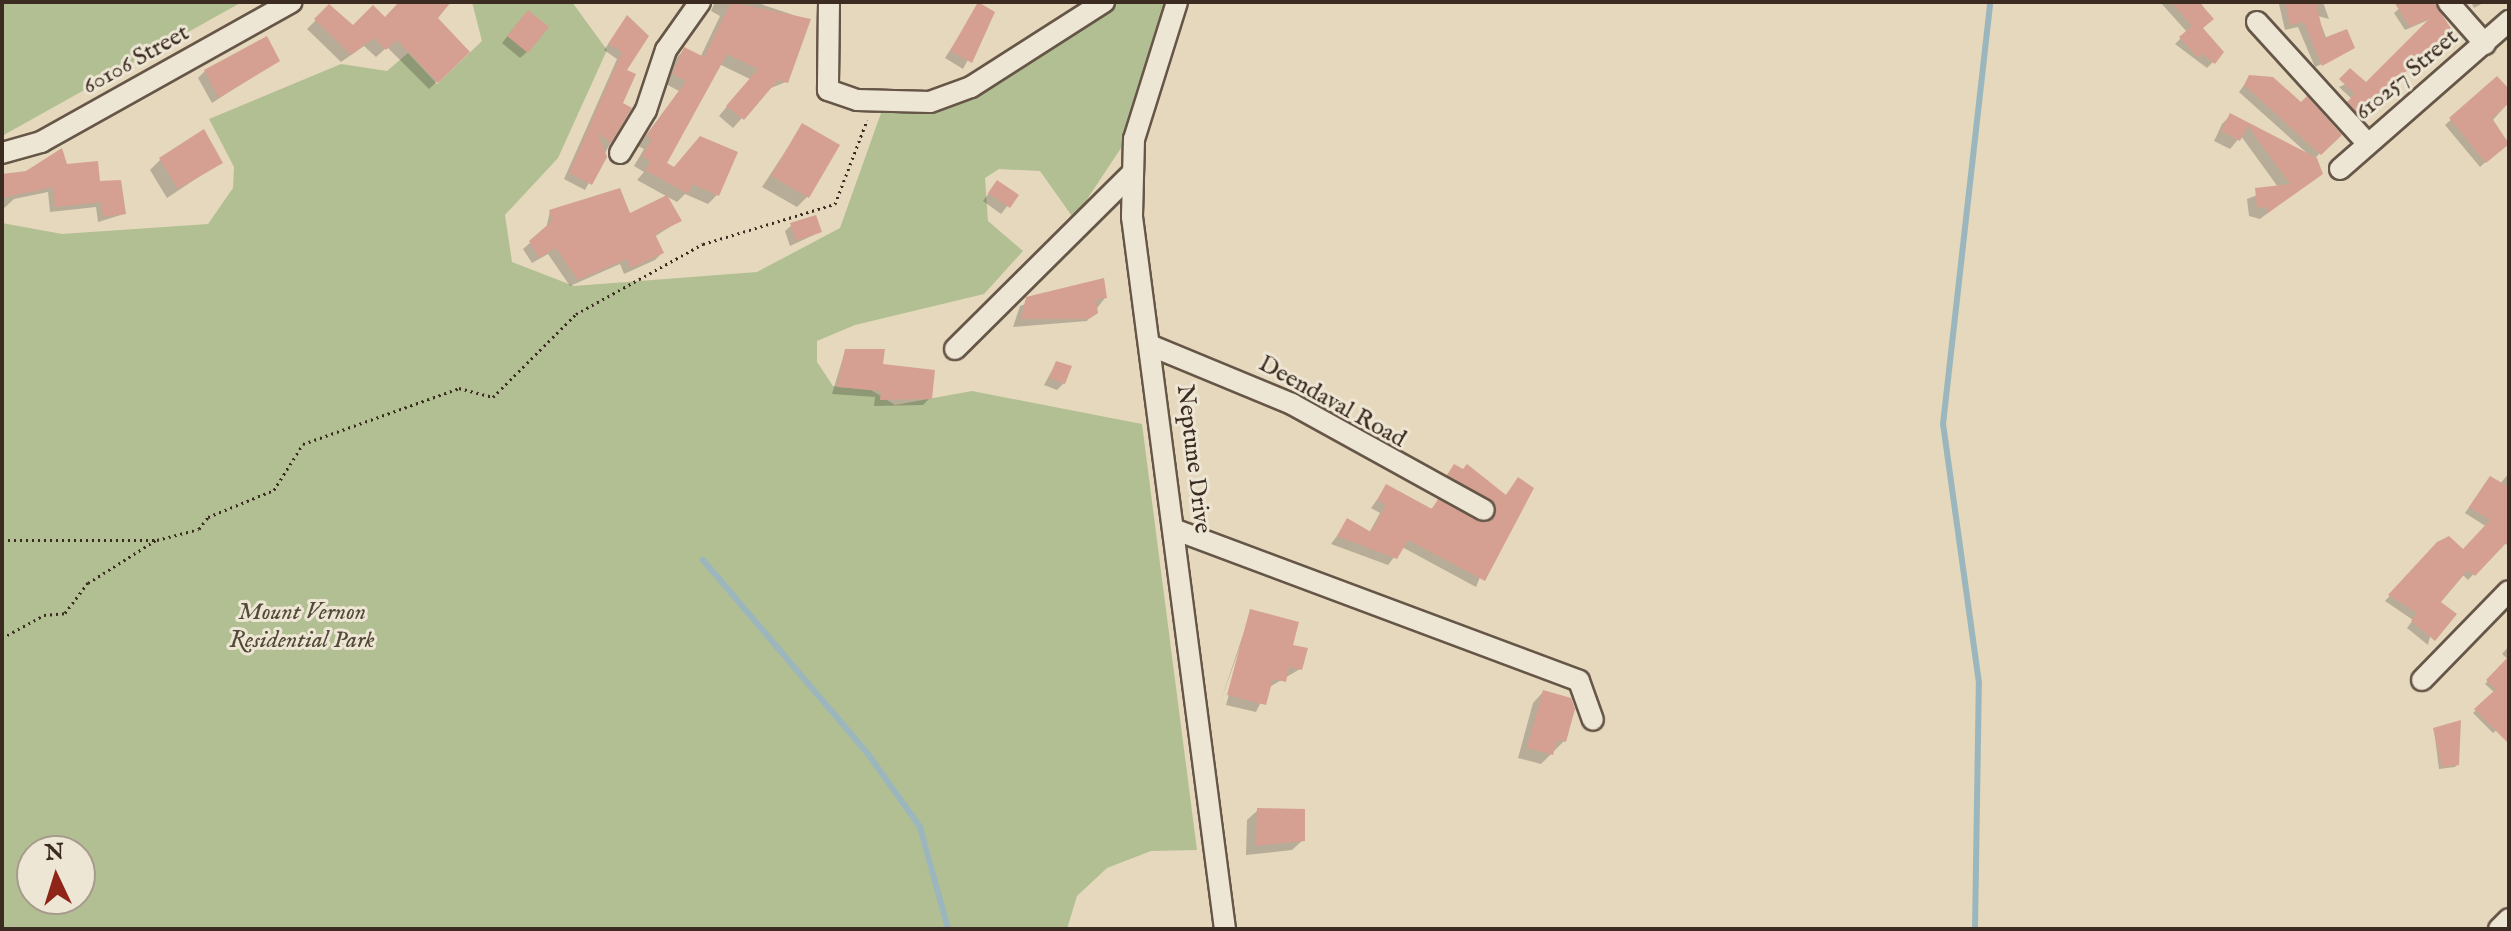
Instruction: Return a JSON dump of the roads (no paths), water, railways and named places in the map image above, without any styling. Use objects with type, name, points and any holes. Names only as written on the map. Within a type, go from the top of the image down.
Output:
[{"type":"street","name":"60106 Street","points":[[2,153],[41,142],[292,2]]},
{"type":"street","points":[[620,153],[646,110],[666,50],[700,2]]},
{"type":"street","points":[[829,2],[824,81],[834,94],[871,101],[930,102],[971,87],[1104,2]]},
{"type":"street","name":"Neptune Drive","points":[[1177,2],[1148,85],[1132,173],[1225,929]]},
{"type":"street","points":[[2448,2],[2485,44]]},
{"type":"street","name":"610257 Street","points":[[2340,169],[2509,21]]},
{"type":"street","points":[[2257,22],[2367,143]]},
{"type":"street","points":[[955,349],[1132,173]]},
{"type":"street","name":"Deendaval Road","points":[[1152,346],[1292,404],[1484,510]]},
{"type":"street","points":[[1176,530],[1579,681],[1593,720]]},
{"type":"street","points":[[2422,680],[2509,591]]},
{"type":"street","points":[[2499,929],[2509,919]]},
{"type":"waterway","points":[[1975,929],[1979,683],[1943,424],[1990,2]]},
{"type":"waterway","points":[[703,560],[868,754],[920,827],[948,929]]},
{"type":"park label","name":"Mount Vernon Residential Park","points":[[302,627]]}]
